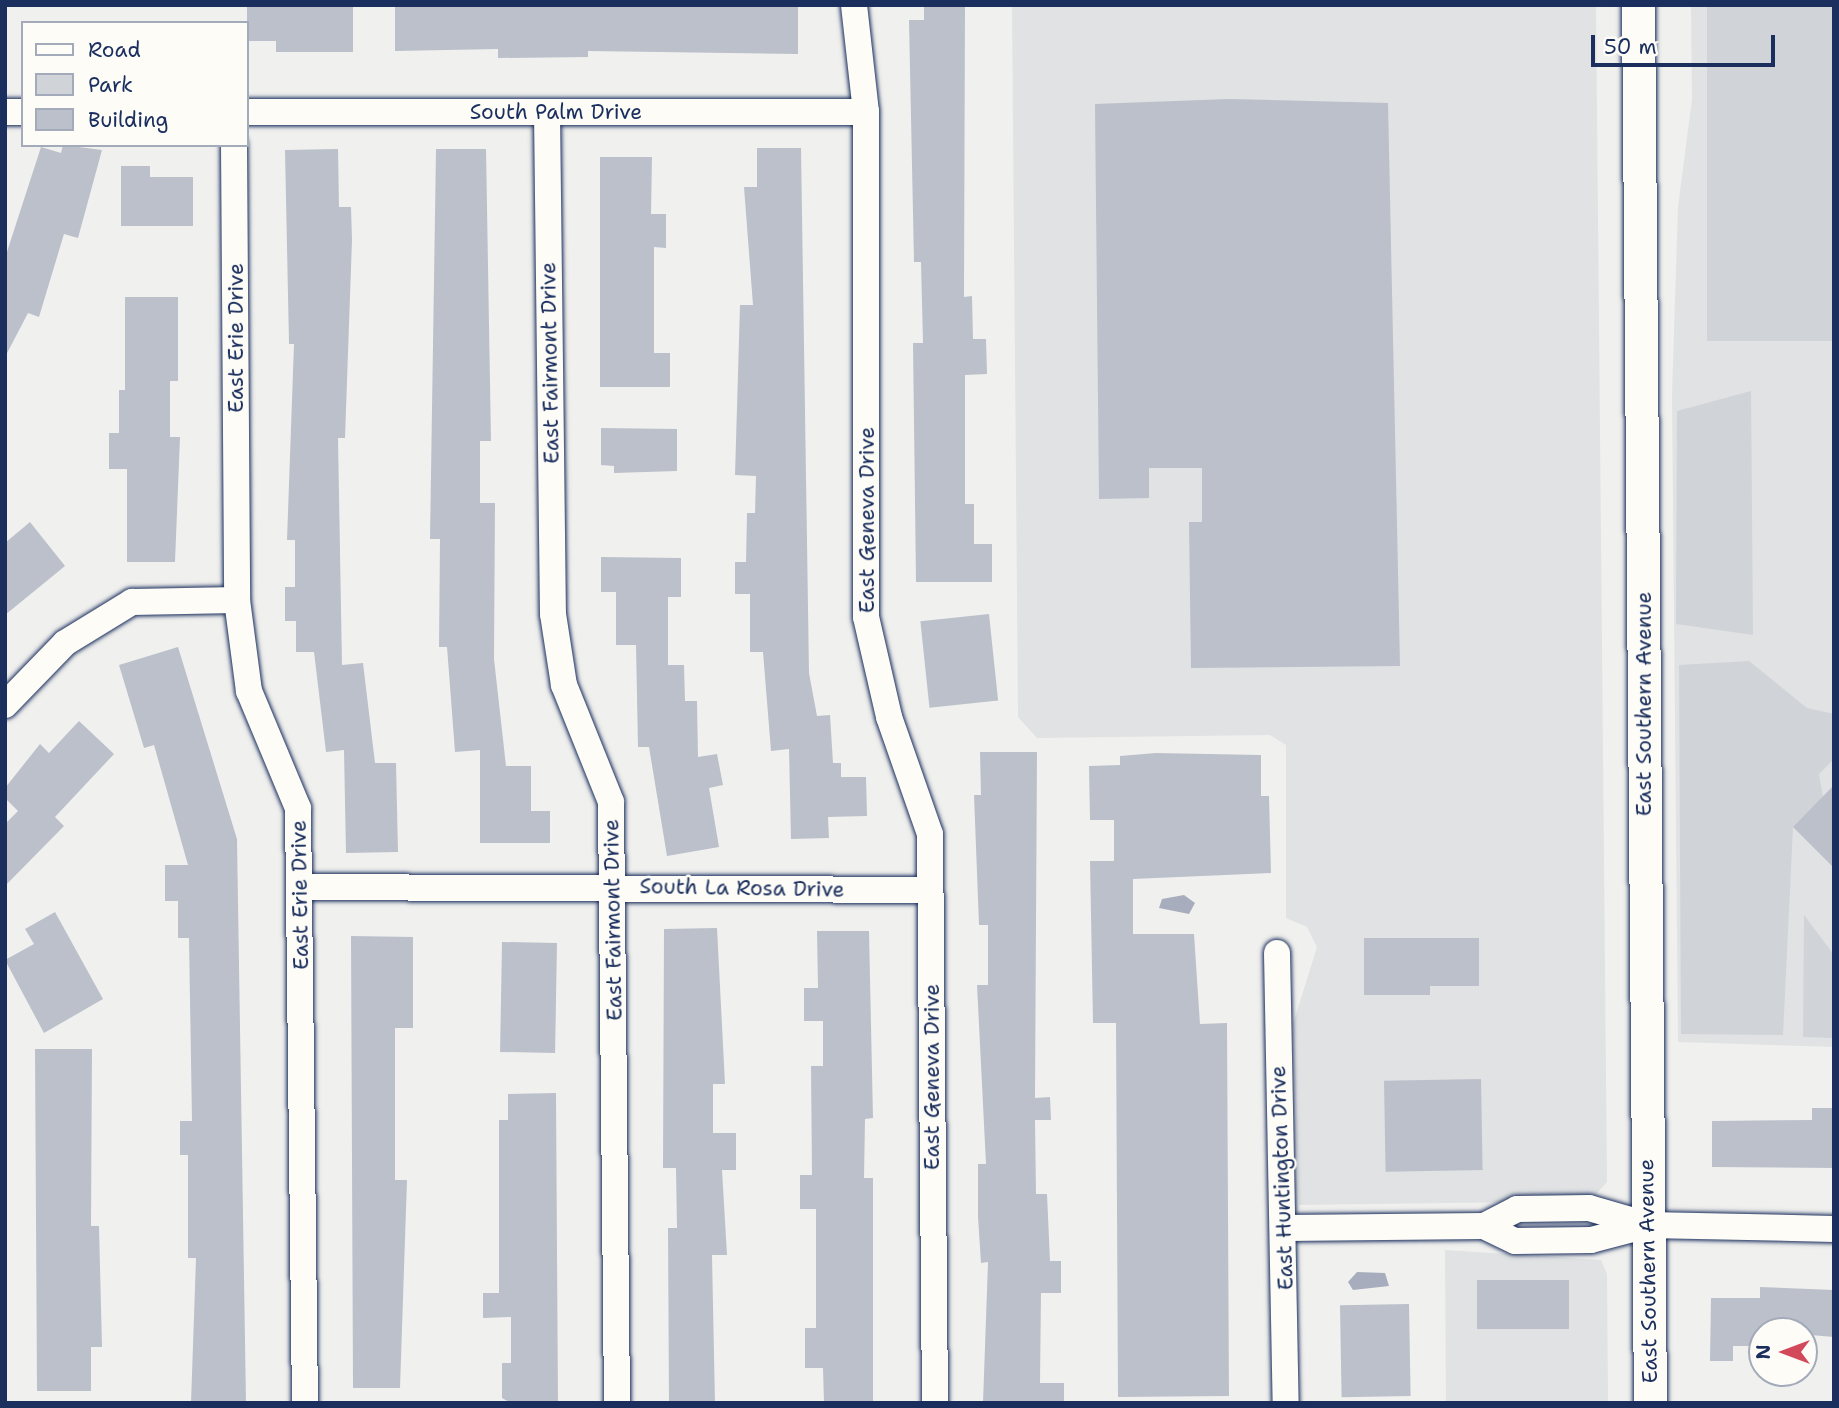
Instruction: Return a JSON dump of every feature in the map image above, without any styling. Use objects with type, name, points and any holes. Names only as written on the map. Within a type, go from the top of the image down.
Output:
[{"type":"main road","name":"East Southern Avenue","points":[[1638,5],[1650,1403]]},
{"type":"street","name":"East Geneva Drive","points":[[854,5],[866,112],[866,617],[889,717],[921,796],[930,834],[935,1403]]},
{"type":"street","name":"South Palm Drive","points":[[248,112],[866,112]]},
{"type":"street","name":"East Fairmont Drive","points":[[547,112],[553,614],[564,685],[611,802],[614,887],[617,1403]]},
{"type":"street","name":"East Erie Drive","points":[[234,147],[237,600],[249,691],[298,808],[302,887],[305,1403]]},
{"type":"street","points":[[5,705],[65,643],[132,602],[237,600]]},
{"type":"street","name":"South La Rosa Drive","points":[[302,887],[930,890]]},
{"type":"street","name":"East Huntington Drive","points":[[1277,953],[1277,1175],[1286,1228],[1286,1403]]},
{"type":"street","points":[[1286,1228],[1484,1226],[1517,1209],[1589,1208],[1648,1225],[1834,1229]]},
{"type":"shaded area","points":[[1012,5],[1596,5],[1607,1182],[1590,1201],[1299,1205],[1293,1024],[1317,947],[1307,927],[1286,918],[1286,745],[1270,735],[1037,738],[1018,717]]},
{"type":"shaded area","points":[[1691,5],[1834,5],[1834,1047],[1678,1042],[1672,394],[1678,207],[1692,99]]},
{"type":"shaded area","points":[[1445,1250],[1601,1260],[1607,1274],[1608,1403],[1446,1403]]},
{"type":"green space","points":[[1707,5],[1834,5],[1834,341],[1707,341]]},
{"type":"green space","points":[[1751,391],[1753,635],[1676,624],[1677,411]]},
{"type":"green space","points":[[1749,661],[1807,708],[1834,714],[1834,759],[1819,774],[1823,797],[1793,827],[1783,1035],[1681,1034],[1679,665]]},
{"type":"green space","points":[[1804,915],[1834,955],[1834,1038],[1803,1037]]},
{"type":"water","points":[[1184,895],[1195,903],[1189,914],[1159,908],[1162,899]]},
{"type":"water","points":[[1357,1272],[1385,1273],[1389,1286],[1353,1290],[1348,1282]]},
{"type":"building","points":[[247,5],[353,5],[353,52],[276,52],[276,41],[248,41]]},
{"type":"building","points":[[395,5],[798,5],[798,54],[588,51],[588,57],[498,58],[498,49],[395,51]]},
{"type":"building","points":[[924,5],[965,5],[964,297],[972,296],[973,339],[986,339],[987,374],[965,375],[965,504],[974,504],[974,544],[992,544],[992,582],[916,582],[913,343],[923,343],[921,262],[914,262],[909,20],[924,20]]},
{"type":"building","points":[[1229,99],[1388,103],[1400,666],[1191,668],[1189,522],[1202,522],[1202,468],[1149,468],[1149,498],[1099,499],[1095,104]]},
{"type":"building","points":[[41,147],[61,153],[62,147],[102,150],[78,238],[64,234],[39,317],[28,313],[5,357],[5,258]]},
{"type":"building","points":[[757,148],[801,148],[809,673],[817,716],[830,715],[833,763],[841,763],[841,777],[866,777],[867,816],[828,817],[829,838],[791,839],[789,749],[771,751],[763,652],[750,652],[750,594],[735,594],[735,562],[746,562],[747,513],[755,513],[756,476],[735,475],[740,305],[753,305],[744,187],[757,187]]},
{"type":"building","points":[[338,149],[339,207],[351,207],[352,240],[345,438],[338,438],[342,665],[363,663],[375,763],[396,763],[398,852],[346,853],[344,750],[326,752],[314,652],[296,652],[296,621],[285,621],[285,587],[295,587],[295,540],[287,540],[294,344],[289,344],[285,150]]},
{"type":"building","points":[[436,149],[486,149],[491,441],[480,441],[480,503],[495,503],[494,659],[506,766],[531,766],[531,811],[550,811],[550,843],[480,843],[480,750],[455,752],[447,647],[439,647],[440,539],[430,539]]},
{"type":"building","points":[[600,157],[652,157],[651,214],[666,214],[666,248],[654,247],[654,353],[670,353],[670,387],[600,387]]},
{"type":"building","points":[[121,166],[150,166],[150,177],[193,177],[193,226],[121,226]]},
{"type":"building","points":[[125,297],[178,297],[178,381],[170,381],[170,437],[180,437],[175,562],[127,562],[127,469],[109,469],[109,433],[119,433],[119,390],[125,390]]},
{"type":"building","points":[[601,428],[677,429],[677,471],[614,473],[614,466],[601,465]]},
{"type":"building","points":[[30,522],[65,566],[5,615],[5,543]]},
{"type":"building","points":[[601,557],[681,558],[681,597],[668,597],[668,665],[684,665],[685,701],[697,701],[698,757],[717,754],[723,785],[709,788],[719,847],[667,856],[649,747],[638,747],[636,645],[616,645],[616,592],[601,592]]},
{"type":"building","points":[[989,614],[998,701],[929,708],[920,621]]},
{"type":"building","points":[[178,647],[237,839],[246,1403],[191,1403],[196,1258],[188,1258],[188,1155],[180,1155],[180,1121],[192,1121],[189,938],[178,938],[178,901],[165,901],[165,865],[188,865],[154,745],[144,748],[119,665]]},
{"type":"building","points":[[79,721],[114,754],[55,817],[64,826],[5,886],[5,824],[18,811],[5,798],[5,788],[40,744],[49,753]]},
{"type":"building","points":[[980,752],[1037,752],[1035,1098],[1050,1097],[1051,1120],[1035,1120],[1036,1194],[1047,1194],[1050,1261],[1061,1261],[1061,1293],[1041,1293],[1040,1383],[1064,1383],[1064,1403],[983,1403],[988,1262],[981,1263],[978,1217],[978,1164],[986,1164],[977,985],[988,985],[988,925],[979,925],[974,795],[981,795]]},
{"type":"building","points":[[1156,753],[1261,755],[1261,796],[1269,796],[1271,873],[1133,879],[1133,934],[1194,934],[1200,1024],[1227,1023],[1229,1396],[1118,1397],[1116,1023],[1093,1023],[1090,861],[1114,861],[1114,820],[1090,820],[1089,766],[1120,765],[1120,756]]},
{"type":"building","points":[[1834,785],[1834,868],[1793,827]]},
{"type":"building","points":[[55,912],[103,999],[44,1033],[5,960],[34,944],[25,929]]},
{"type":"building","points":[[717,928],[725,1084],[713,1084],[713,1133],[736,1133],[736,1170],[722,1170],[727,1255],[712,1255],[715,1403],[669,1403],[668,1228],[677,1228],[676,1168],[663,1168],[664,929]]},
{"type":"building","points":[[817,931],[869,931],[873,1118],[865,1119],[864,1178],[873,1178],[873,1403],[824,1403],[823,1368],[805,1368],[805,1328],[816,1328],[816,1209],[800,1209],[800,1175],[812,1175],[811,1066],[823,1066],[823,1021],[804,1021],[804,988],[818,988]]},
{"type":"building","points":[[351,936],[413,937],[413,1028],[395,1028],[395,1180],[407,1180],[400,1388],[353,1388]]},
{"type":"building","points":[[1364,938],[1479,938],[1479,986],[1430,986],[1430,995],[1364,995]]},
{"type":"building","points":[[502,942],[557,943],[555,1053],[500,1052]]},
{"type":"building","points":[[35,1049],[92,1049],[91,1226],[99,1226],[102,1347],[91,1347],[91,1391],[37,1391]]},
{"type":"building","points":[[1481,1079],[1483,1170],[1386,1172],[1384,1081]]},
{"type":"building","points":[[556,1093],[558,1403],[511,1403],[502,1398],[502,1363],[511,1363],[511,1317],[483,1318],[483,1293],[499,1293],[499,1120],[508,1120],[508,1094]]},
{"type":"building","points":[[1812,1108],[1834,1108],[1834,1168],[1712,1167],[1712,1121],[1812,1120]]},
{"type":"building","points":[[1477,1280],[1569,1280],[1569,1329],[1477,1329]]},
{"type":"building","points":[[1760,1287],[1834,1290],[1834,1337],[1818,1336],[1818,1317],[1748,1317],[1748,1346],[1733,1346],[1733,1361],[1710,1361],[1711,1298],[1760,1298]]},
{"type":"building","points":[[1409,1304],[1411,1396],[1342,1397],[1340,1305]]}]
